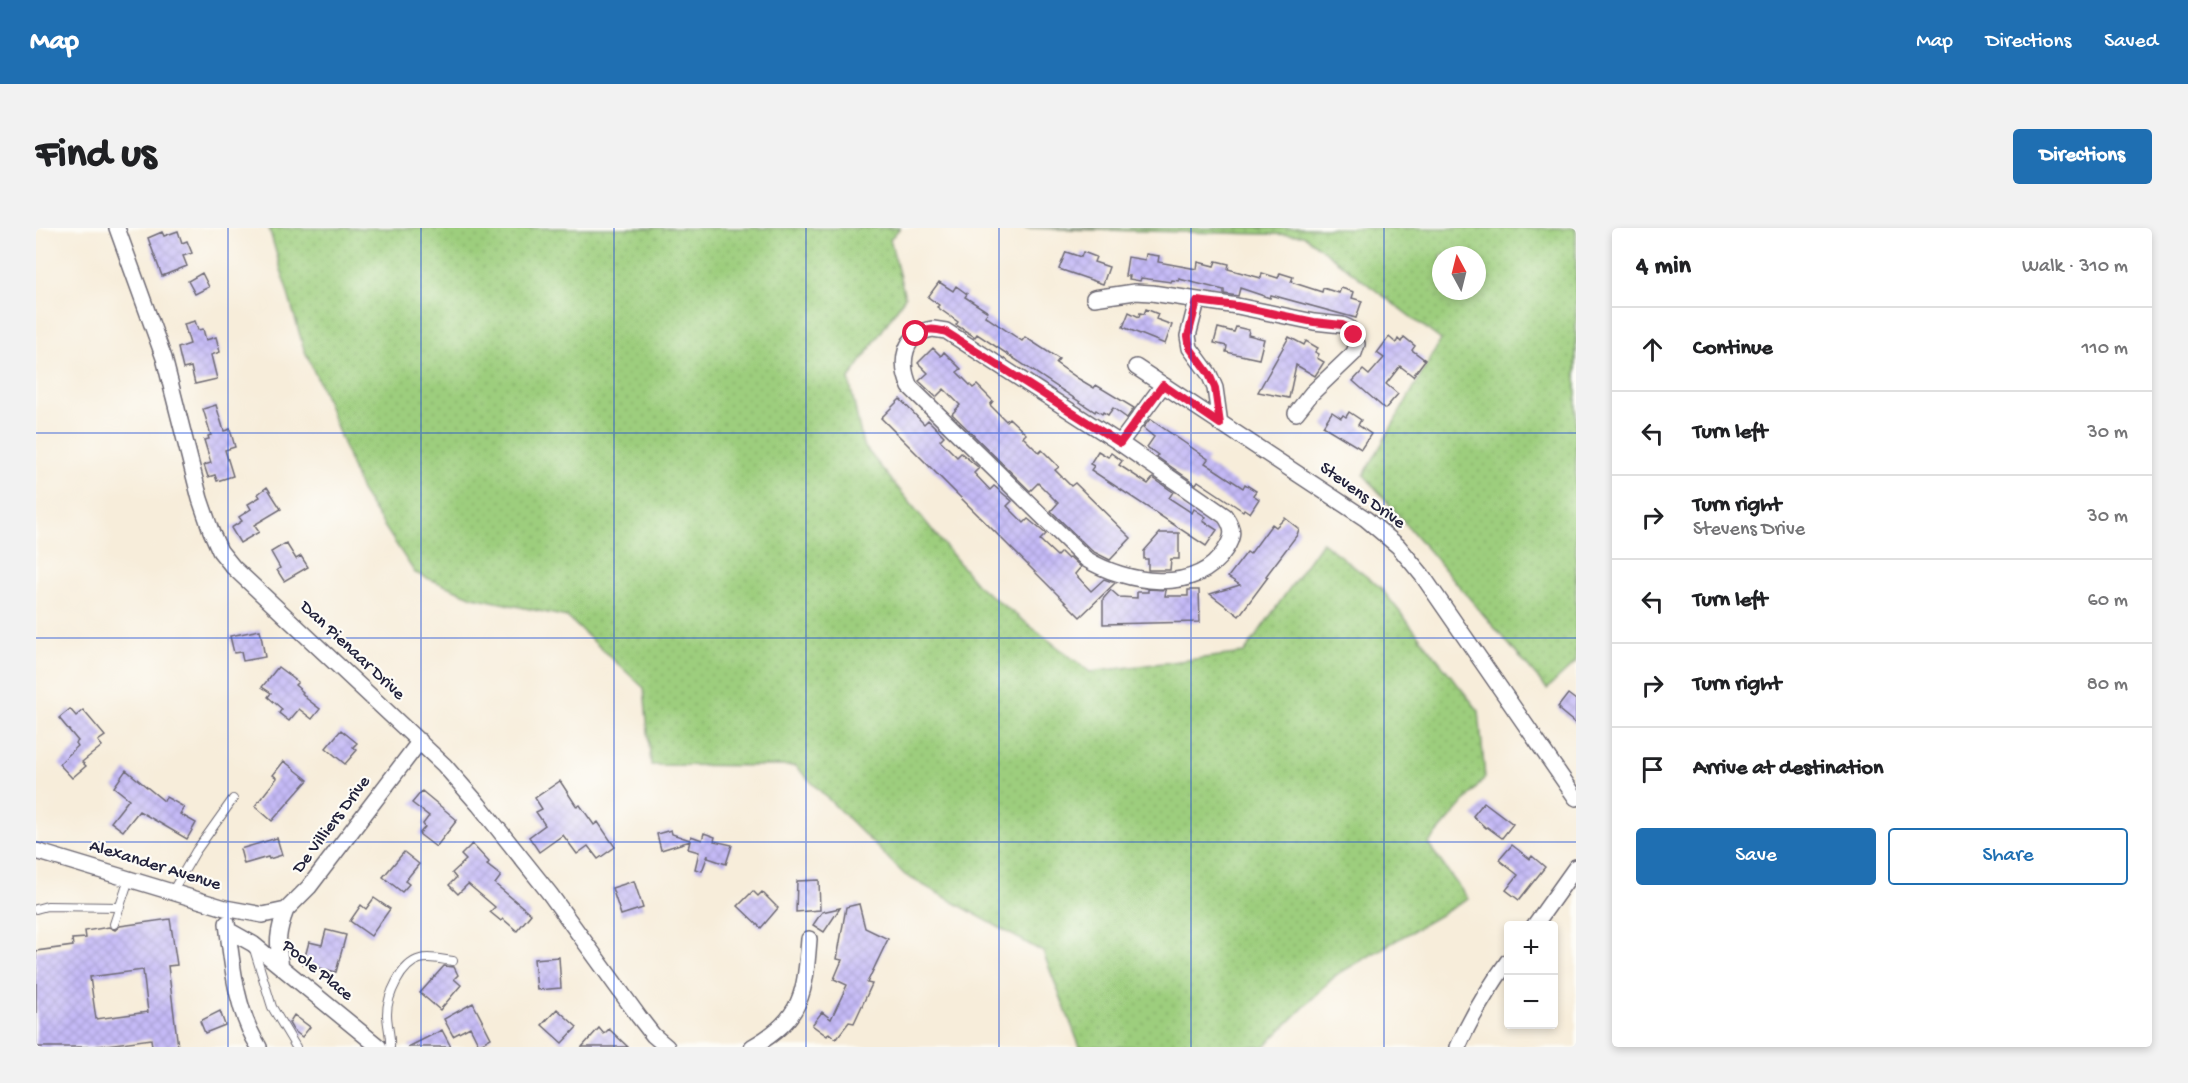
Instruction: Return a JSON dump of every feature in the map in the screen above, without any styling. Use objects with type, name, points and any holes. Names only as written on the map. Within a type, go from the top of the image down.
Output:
[{"type":"street","name":"Dan Pienaar Drive","points":[[117,228],[159,340],[200,499],[220,551],[232,567],[420,741],[479,805],[550,894],[653,1035],[667,1047]]},
{"type":"street","points":[[1094,298],[1135,292],[1152,293],[1237,306],[1349,328],[1357,344],[1354,353],[1312,393],[1296,412]]},
{"type":"street","points":[[1197,301],[1188,336],[1190,348],[1209,374],[1215,388],[1220,424]]},
{"type":"street","points":[[933,329],[946,332],[1120,443],[1225,516],[1232,527],[1232,537],[1219,558],[1205,569],[1188,578],[1168,581],[1124,577],[1104,570],[1086,559],[910,387],[904,365],[911,339],[924,330],[933,329]]},
{"type":"street","name":"Stevens Drive","points":[[1136,367],[1366,519],[1398,546],[1448,610],[1576,798]]},
{"type":"street","points":[[1120,443],[1163,385]]},
{"type":"street","name":"De Villiers Drive","points":[[286,910],[309,887],[420,741]]},
{"type":"street","name":"Alexander Avenue","points":[[36,850],[225,908],[263,915],[286,910]]},
{"type":"street","points":[[1538,921],[1576,867]]},
{"type":"street","points":[[225,908],[239,1000],[259,1047]]},
{"type":"street","points":[[281,967],[277,942],[278,929],[286,910]]},
{"type":"street","name":"Poole Place","points":[[228,930],[253,944],[380,1047]]},
{"type":"street","points":[[752,1047],[769,1037],[788,1021],[801,999],[807,978],[809,939]]},
{"type":"street","points":[[1458,1047],[1484,995],[1504,968]]},
{"type":"lane","points":[[172,891],[196,850],[233,799]]},
{"type":"lane","points":[[114,924],[129,879]]},
{"type":"lane","points":[[36,909],[47,906],[120,907]]},
{"type":"lane","points":[[253,944],[272,1007],[296,1047]]},
{"type":"lane","points":[[390,1047],[387,1014],[389,1000],[393,987],[405,970],[420,958],[453,961]]},
{"type":"green space","points":[[269,228],[900,228],[890,239],[905,297],[849,379],[863,445],[977,585],[1090,672],[1244,653],[1322,542],[1380,587],[1479,711],[1485,778],[1428,844],[1468,899],[1336,975],[1264,1047],[1080,1047],[1043,952],[905,875],[795,766],[651,765],[644,688],[567,617],[473,597],[415,573],[361,491],[325,396],[304,349]]},
{"type":"green space","points":[[1025,228],[1576,228],[1576,662],[1547,689],[1364,475],[1441,340],[1303,235]]},
{"type":"building","points":[[178,231],[182,243],[187,241],[192,253],[183,256],[187,266],[162,276],[148,238],[162,232],[164,236]]},
{"type":"building","points":[[1066,252],[1081,257],[1083,252],[1096,257],[1094,262],[1109,267],[1103,284],[1059,269]]},
{"type":"building","points":[[1146,254],[1159,256],[1158,262],[1197,269],[1198,262],[1214,266],[1216,261],[1229,264],[1228,269],[1261,278],[1262,273],[1278,278],[1280,273],[1293,277],[1291,282],[1322,292],[1323,288],[1339,293],[1341,288],[1354,292],[1352,298],[1362,301],[1356,318],[1271,295],[1270,298],[1240,288],[1238,296],[1224,294],[1224,290],[1179,279],[1179,281],[1172,280],[1171,282],[1141,278],[1140,281],[1125,276],[1128,257],[1145,260]]},
{"type":"building","points":[[202,273],[209,287],[195,294],[188,281]]},
{"type":"building","points":[[939,282],[953,291],[956,286],[967,294],[965,297],[988,312],[985,316],[1022,341],[1025,337],[1059,359],[1056,363],[1079,379],[1094,388],[1096,385],[1134,408],[1127,418],[1113,408],[1108,415],[1096,410],[1095,412],[977,334],[975,337],[956,325],[958,322],[937,307],[939,305],[928,297]]},
{"type":"building","points":[[1146,309],[1158,314],[1156,319],[1172,325],[1165,344],[1123,327],[1129,312],[1139,317],[1140,313],[1144,314]]},
{"type":"building","points":[[195,321],[198,330],[203,329],[206,340],[216,337],[220,352],[211,355],[217,379],[195,384],[191,367],[183,369],[178,348],[190,344],[184,324]]},
{"type":"building","points":[[1236,327],[1249,330],[1248,335],[1264,339],[1259,359],[1226,352],[1227,346],[1214,343],[1218,328],[1234,332]]},
{"type":"building","points":[[1289,337],[1304,345],[1306,341],[1318,348],[1315,352],[1319,354],[1317,358],[1324,362],[1315,376],[1296,365],[1289,398],[1258,392]]},
{"type":"building","points":[[1389,337],[1396,343],[1398,339],[1401,342],[1404,337],[1415,346],[1412,350],[1425,360],[1413,376],[1400,366],[1386,384],[1398,394],[1385,409],[1353,381],[1363,370],[1369,375],[1384,358],[1377,353]]},
{"type":"building","points":[[933,348],[941,356],[944,352],[961,369],[957,372],[973,388],[977,385],[993,401],[990,405],[1006,421],[1009,418],[1026,434],[1023,437],[1039,453],[1042,450],[1059,467],[1055,470],[1071,486],[1075,483],[1131,538],[1110,560],[1092,551],[1051,511],[1058,503],[1038,483],[1030,491],[952,414],[960,405],[944,389],[936,397],[919,381],[928,373],[918,363]]},
{"type":"building","points":[[900,399],[924,424],[928,420],[944,436],[940,440],[957,457],[961,453],[979,468],[974,473],[990,490],[994,486],[1012,501],[1007,506],[1024,523],[1028,519],[1046,534],[1040,540],[1057,556],[1061,552],[1081,567],[1075,574],[1091,591],[1104,579],[1115,583],[1080,617],[881,418]]},
{"type":"building","points":[[216,405],[224,431],[230,429],[235,447],[225,450],[233,476],[217,481],[215,475],[208,477],[204,465],[211,463],[204,440],[209,439],[208,436],[211,435],[203,409]]},
{"type":"building","points":[[1332,412],[1341,418],[1343,415],[1346,417],[1349,412],[1361,420],[1358,425],[1371,434],[1361,449],[1323,426]]},
{"type":"building","points":[[1150,419],[1208,459],[1205,463],[1243,488],[1245,484],[1256,491],[1253,495],[1259,499],[1250,513],[1244,509],[1243,511],[1198,481],[1196,484],[1157,457],[1158,455],[1147,447],[1154,437],[1143,428]]},
{"type":"building","points":[[1098,451],[1108,457],[1111,453],[1122,461],[1119,465],[1148,484],[1153,478],[1173,492],[1169,498],[1192,513],[1194,509],[1206,517],[1203,521],[1217,530],[1206,546],[1091,470],[1094,466],[1090,464]]},
{"type":"building","points":[[267,487],[281,509],[254,525],[259,532],[240,543],[231,528],[242,521],[239,517],[251,509],[248,504],[260,497],[258,494]]},
{"type":"building","points":[[1285,518],[1299,529],[1297,535],[1239,616],[1210,594],[1240,585],[1228,577],[1247,552],[1250,554],[1272,524],[1276,527]]},
{"type":"building","points":[[1160,533],[1179,533],[1179,559],[1171,559],[1170,570],[1148,570],[1148,559],[1144,559],[1144,551]]},
{"type":"building","points":[[286,543],[296,559],[301,556],[308,567],[284,581],[277,570],[280,568],[271,552]]},
{"type":"building","points":[[1148,589],[1166,590],[1165,596],[1188,596],[1188,590],[1199,590],[1200,622],[1103,624],[1103,599],[1111,590],[1119,597],[1137,598],[1137,592],[1148,592]]},
{"type":"building","points":[[260,630],[265,657],[243,661],[241,652],[234,653],[230,636]]},
{"type":"building","points":[[278,667],[298,682],[295,685],[320,709],[312,719],[299,709],[289,721],[279,713],[282,709],[268,697],[271,693],[262,687]]},
{"type":"building","points":[[1568,694],[1576,700],[1576,724],[1558,707]]},
{"type":"building","points":[[70,709],[76,716],[83,710],[105,736],[98,741],[102,746],[82,762],[86,766],[72,778],[59,764],[78,746],[76,743],[78,741],[59,718]]},
{"type":"building","points":[[341,730],[357,743],[353,747],[357,750],[345,764],[326,748]]},
{"type":"building","points":[[284,761],[308,780],[272,821],[255,806],[277,778],[273,775]]},
{"type":"building","points":[[126,770],[164,801],[166,797],[184,807],[180,814],[196,823],[187,839],[139,811],[123,831],[111,822],[129,799],[114,787]]},
{"type":"building","points":[[560,781],[577,807],[580,805],[594,825],[598,822],[615,847],[598,859],[588,846],[577,854],[563,835],[539,852],[529,837],[545,825],[536,812],[542,809],[535,798]]},
{"type":"building","points":[[422,791],[457,820],[436,847],[419,834],[425,827],[423,824],[429,816],[412,803]]},
{"type":"building","points":[[1484,802],[1513,824],[1502,838],[1473,816]]},
{"type":"building","points":[[671,830],[672,834],[690,840],[691,836],[702,840],[704,833],[715,837],[714,841],[732,845],[726,864],[708,858],[708,855],[702,871],[695,869],[699,852],[688,849],[690,841],[661,850],[657,834]]},
{"type":"building","points":[[277,838],[282,855],[244,864],[240,849]]},
{"type":"building","points":[[472,844],[489,862],[487,865],[501,876],[495,884],[531,914],[517,931],[490,912],[495,907],[468,884],[458,894],[449,885],[456,878],[452,873],[466,860],[461,855]]},
{"type":"building","points":[[1512,845],[1530,859],[1532,856],[1545,867],[1519,900],[1506,890],[1518,875],[1499,860]]},
{"type":"building","points":[[404,852],[419,864],[405,881],[409,884],[402,892],[383,877]]},
{"type":"building","points":[[819,880],[820,910],[796,912],[797,881]]},
{"type":"building","points":[[634,881],[643,908],[621,915],[612,888]]},
{"type":"building","points":[[753,891],[758,896],[762,892],[778,908],[761,928],[738,906]]},
{"type":"building","points":[[374,898],[390,909],[371,936],[350,921],[361,905],[366,909]]},
{"type":"building","points":[[859,904],[865,928],[888,939],[867,983],[872,984],[854,1023],[849,1022],[836,1039],[829,1033],[827,1036],[812,1025],[822,1012],[831,1019],[847,985],[834,979],[842,960],[837,959],[846,907]]},
{"type":"building","points":[[840,908],[824,932],[813,925],[822,912]]},
{"type":"building","points":[[170,919],[177,965],[168,966],[178,1047],[152,1047],[151,1039],[92,1047],[36,1047],[36,951],[73,946],[72,939],[86,938],[85,931],[109,927],[115,930],[120,926]],"holes":[[[143,970],[148,1012],[96,1019],[90,977]]]},
{"type":"building","points":[[326,930],[346,935],[336,972],[303,964],[309,942],[322,945]]},
{"type":"building","points":[[559,957],[561,988],[537,990],[534,959]]},
{"type":"building","points":[[444,966],[454,967],[458,975],[454,979],[461,985],[440,1010],[420,993]]},
{"type":"building","points":[[473,1003],[491,1038],[479,1045],[470,1027],[453,1036],[444,1019]]},
{"type":"building","points":[[557,1009],[577,1027],[562,1043],[542,1025]]},
{"type":"building","points":[[220,1011],[225,1025],[205,1033],[200,1021]]},
{"type":"building","points":[[294,1015],[310,1027],[302,1037],[293,1030],[289,1023]]},
{"type":"building","points":[[599,1028],[604,1034],[609,1029],[628,1047],[582,1047]]},
{"type":"building","points":[[442,1030],[451,1047],[408,1047]]},
{"type":"route","points":[[916,334],[933,329],[946,332],[1120,443],[1163,385],[1220,424],[1215,388],[1209,374],[1190,348],[1188,336],[1197,301],[1342,325],[1349,328],[1354,335]]}]
